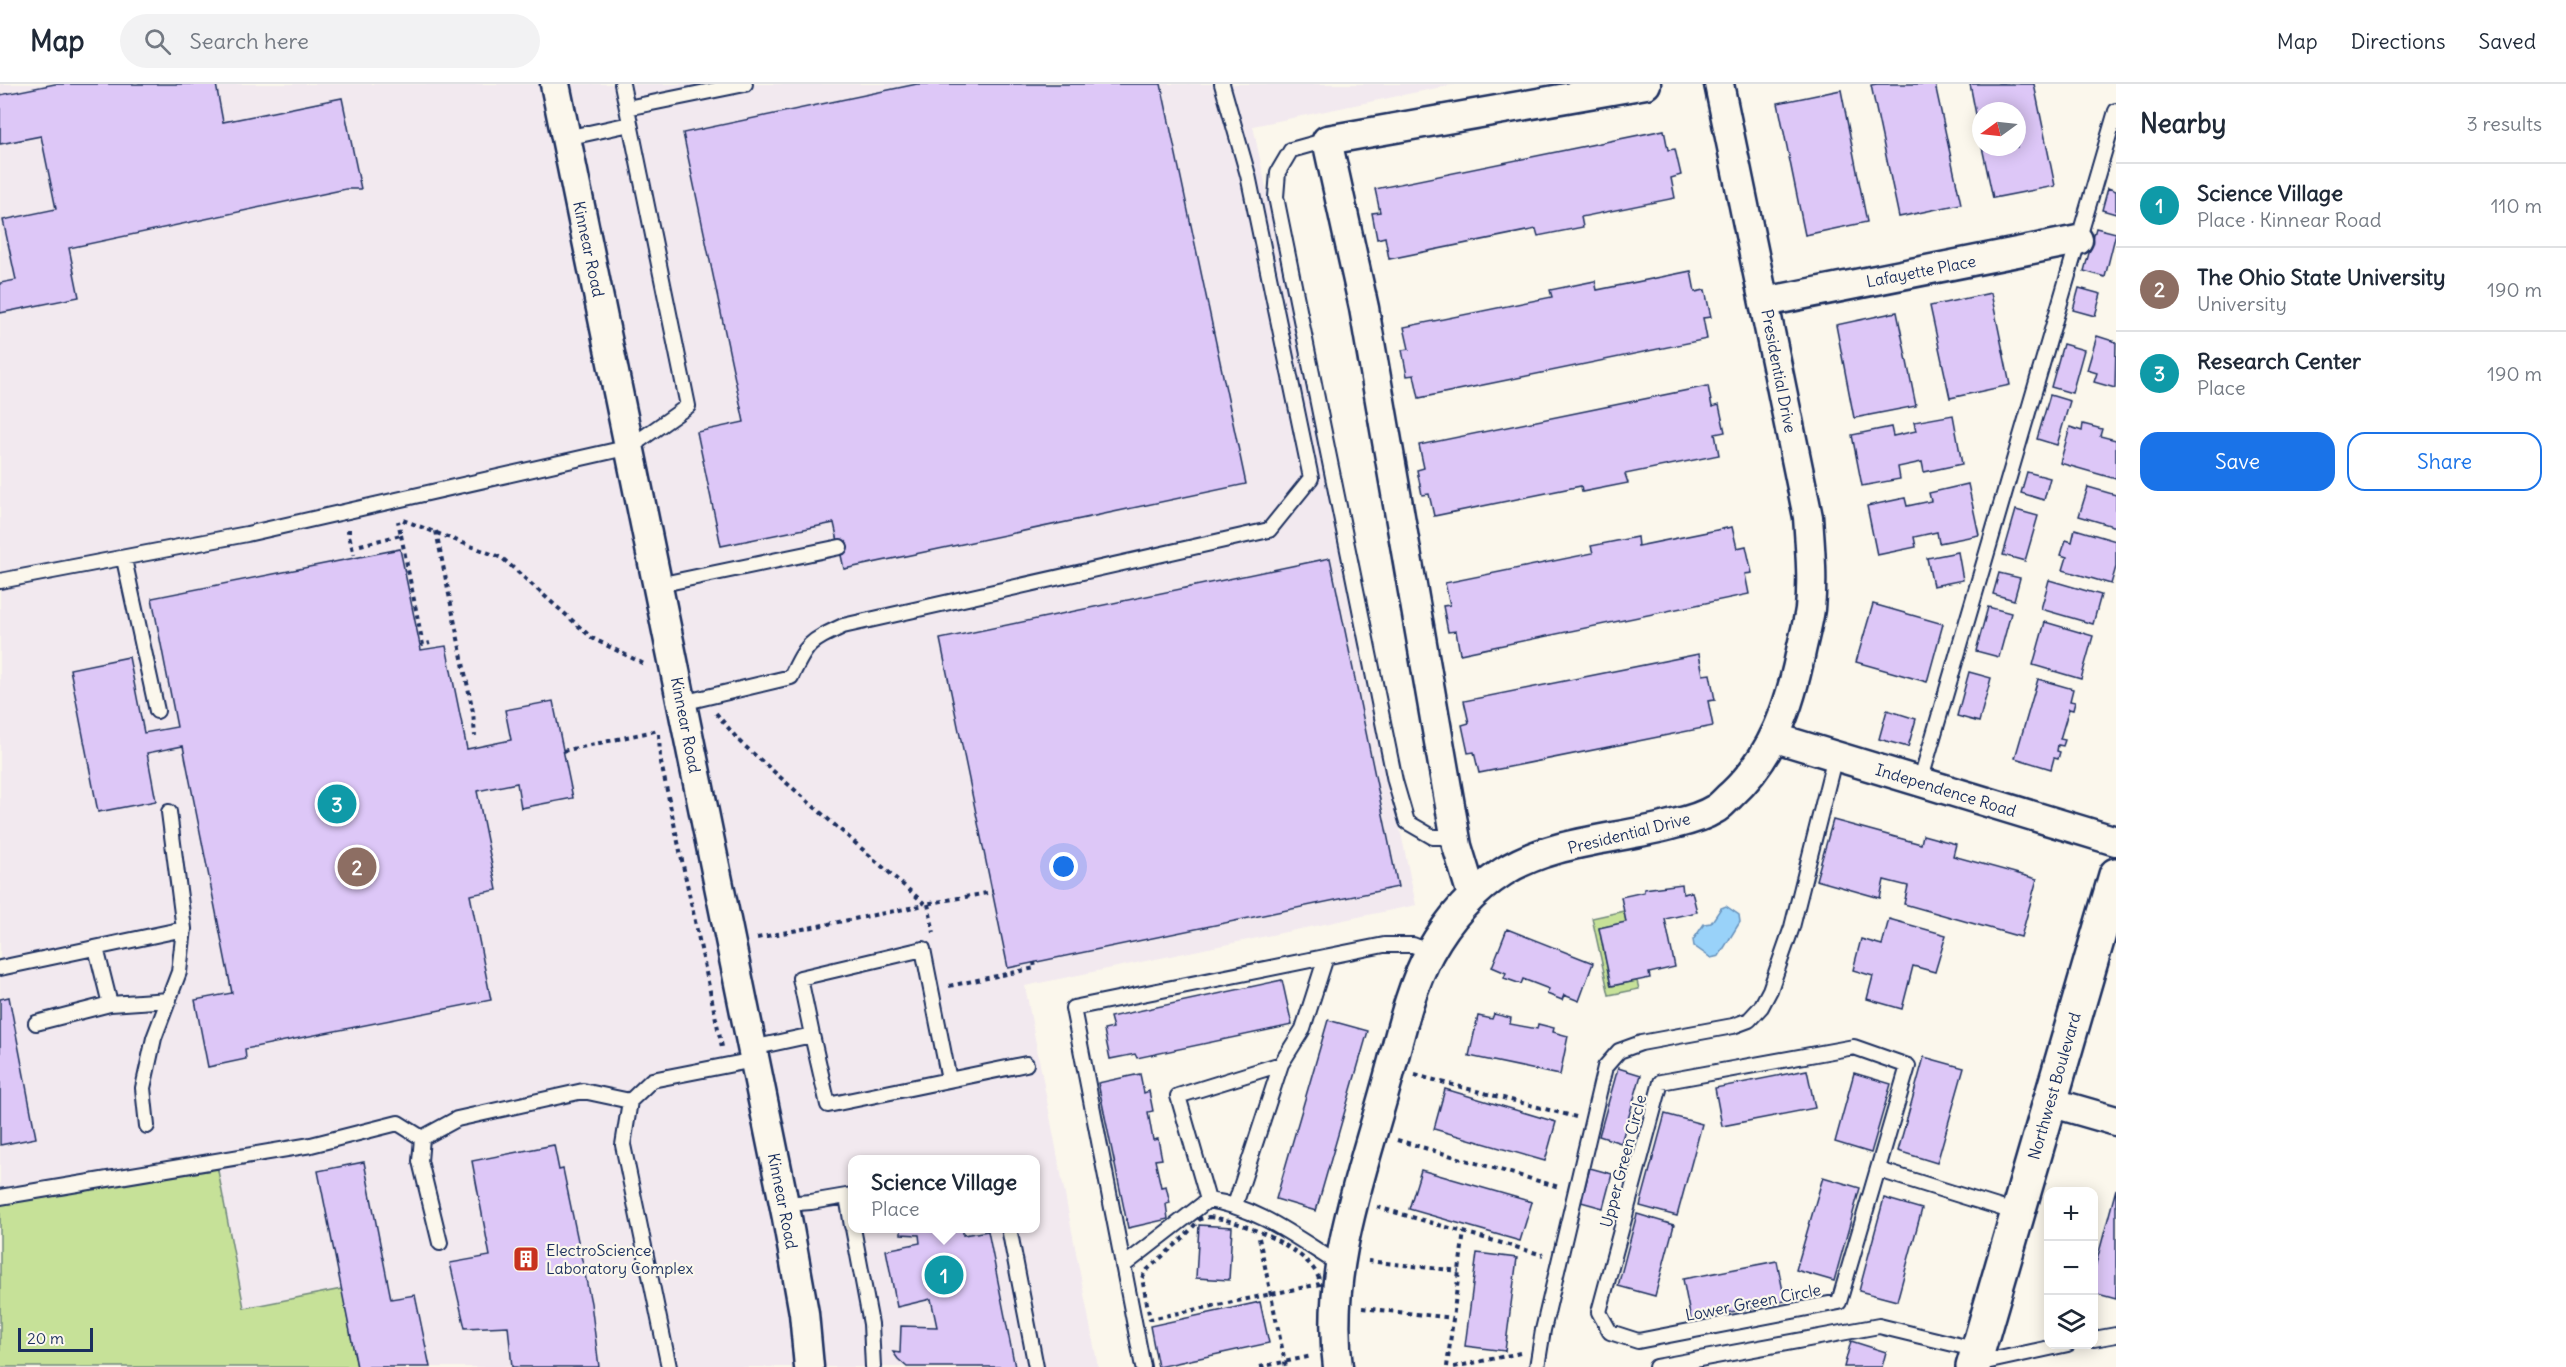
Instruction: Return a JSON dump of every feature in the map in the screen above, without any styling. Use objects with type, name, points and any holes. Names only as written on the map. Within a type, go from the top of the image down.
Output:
[{"type":"main road","name":"Northwest Boulevard","points":[[1975,1360],[2116,875]]},
{"type":"street","name":"Kinnear Road","points":[[555,84],[784,1204],[804,1313],[809,1367]]},
{"type":"street","points":[[1472,895],[1455,837],[1364,308],[1327,140],[1646,84]]},
{"type":"street","name":"Presidential Drive","points":[[1337,1359],[1335,1304],[1340,1262],[1353,1200],[1414,988],[1430,952],[1450,921],[1472,895],[1503,872],[1529,859],[1579,844],[1676,824],[1716,809],[1747,780],[1776,738],[1792,693],[1810,609],[1812,565],[1808,517],[1719,84]]},
{"type":"street","name":"Lafayette Place","points":[[1765,302],[2078,240]]},
{"type":"street","name":"Independence Road","points":[[1776,738],[2116,842]]},
{"type":"street","points":[[2050,1102],[2116,1121]]},
{"type":"lane","points":[[0,581],[124,559],[269,529],[630,447],[688,405],[622,84]]},
{"type":"lane","points":[[627,108],[745,84]]},
{"type":"lane","points":[[682,702],[791,677],[801,655],[814,639],[843,626],[1269,530],[1311,478],[1248,175],[1222,84]]},
{"type":"lane","points":[[1920,782],[2116,111]]},
{"type":"lane","points":[[566,138],[630,124]]},
{"type":"lane","points":[[1327,140],[1290,150],[1278,172],[1276,197],[1395,781],[1407,822],[1433,837],[1455,837]]},
{"type":"lane","points":[[658,585],[840,548]]},
{"type":"lane","points":[[124,559],[157,711]]},
{"type":"lane","points":[[1537,1367],[1559,1260],[1605,1067],[1619,1051],[1641,1044],[1733,1026],[1749,1020],[1761,1007],[1770,990],[1792,927],[1835,756]]},
{"type":"lane","points":[[147,1126],[143,1088],[154,1038],[179,972],[184,929],[170,812]]},
{"type":"lane","points":[[0,968],[184,929]]},
{"type":"lane","points":[[1143,1367],[1073,1008],[1384,945],[1413,945],[1430,952]]},
{"type":"lane","points":[[96,948],[110,1004]]},
{"type":"lane","points":[[949,1080],[923,949],[800,978],[828,1105],[949,1080],[1026,1064]]},
{"type":"lane","points":[[1235,1205],[1281,1064],[1303,1029],[1326,957]]},
{"type":"lane","points":[[36,1023],[110,1004],[168,1000]]},
{"type":"lane","points":[[669,1367],[623,1145],[630,1101],[652,1080],[753,1054],[812,1035]]},
{"type":"lane","name":"Lower Green Circle","points":[[1610,1332],[1638,1341],[1839,1302],[1908,1066],[1854,1047]]},
{"type":"lane","name":"Upper Green Circle","points":[[1610,1332],[1599,1312],[1661,1082],[1854,1047]]},
{"type":"lane","points":[[1208,1200],[1178,1096],[1281,1064]]},
{"type":"lane","points":[[422,1138],[457,1119],[583,1091],[630,1101]]},
{"type":"lane","points":[[0,1197],[311,1145],[398,1123],[422,1138]]},
{"type":"lane","points":[[422,1138],[420,1161],[440,1243]]},
{"type":"lane","points":[[1879,1170],[2017,1213]]},
{"type":"lane","points":[[784,1204],[848,1195]]},
{"type":"lane","points":[[1123,1266],[1208,1200],[1235,1205],[1259,1214],[1340,1262]]},
{"type":"lane","points":[[854,1233],[871,1324],[873,1367]]},
{"type":"lane","points":[[1010,1233],[1036,1367]]},
{"type":"lane","points":[[1656,1367],[1879,1326],[1975,1360],[2044,1348]]},
{"type":"lane","points":[[2098,1338],[2116,1335]]},
{"type":"path","points":[[388,523],[403,519],[502,558],[592,638],[646,665]]},
{"type":"path","points":[[398,521],[423,645],[430,643]]},
{"type":"path","points":[[354,555],[348,531],[359,529]]},
{"type":"path","points":[[436,531],[473,712],[475,736]]},
{"type":"path","points":[[360,545],[401,535]]},
{"type":"path","points":[[716,713],[740,742],[925,904]]},
{"type":"path","points":[[563,751],[659,730]]},
{"type":"path","points":[[757,938],[993,892]]},
{"type":"path","points":[[946,986],[1035,968],[1034,962]]},
{"type":"path","points":[[1391,1068],[1592,1122]]},
{"type":"path","points":[[1373,1133],[1576,1192]]},
{"type":"path","points":[[1353,1200],[1559,1260]]},
{"type":"path","points":[[1209,1216],[1224,1218],[1258,1232],[1288,1248],[1313,1268],[1320,1284],[1150,1319],[1142,1278],[1146,1271],[1200,1220],[1209,1216]]},
{"type":"path","points":[[1258,1232],[1285,1364]]},
{"type":"path","points":[[1447,1367],[1464,1232]]},
{"type":"path","points":[[1340,1262],[1459,1272]]},
{"type":"path","points":[[1335,1304],[1453,1318]]},
{"type":"path","points":[[1454,1367],[1540,1348]]},
{"type":"path","points":[[1260,1367],[1337,1359]]},
{"type":"shaded area","points":[[0,84],[1456,84],[1253,126],[1416,905],[1025,986],[1098,1367],[0,1367]]},
{"type":"green space","points":[[1624,911],[1626,922],[1599,928],[1611,986],[1637,981],[1639,989],[1609,995],[1592,918]]},
{"type":"green space","points":[[216,1160],[244,1308],[342,1289],[357,1367],[0,1367],[0,1197]]},
{"type":"water","points":[[1726,906],[1739,915],[1740,922],[1719,956],[1711,958],[1694,946],[1693,940],[1704,924],[1711,923],[1721,908]]},
{"type":"building","points":[[55,84],[216,84],[223,122],[342,98],[361,189],[346,189],[69,248],[79,297],[0,313],[0,283],[16,280],[3,220],[56,209],[41,136],[0,144],[0,95]]},
{"type":"building","points":[[917,84],[1161,84],[1246,484],[844,569],[834,523],[721,546],[697,432],[744,422],[683,133]]},
{"type":"building","points":[[1935,84],[1961,204],[1899,217],[1871,85]]},
{"type":"building","points":[[1970,84],[2034,84],[2055,186],[1993,198],[1984,156],[2026,156],[2026,102],[1974,102]]},
{"type":"building","points":[[1841,90],[1867,222],[1805,235],[1778,103]]},
{"type":"building","points":[[1664,130],[1668,150],[1675,149],[1681,175],[1671,178],[1675,198],[1581,217],[1583,227],[1538,236],[1536,229],[1389,259],[1385,237],[1377,239],[1372,213],[1380,212],[1375,189]]},
{"type":"building","points":[[2108,188],[2116,191],[2116,214],[2102,210]]},
{"type":"building","points":[[2096,228],[2116,233],[2105,277],[2084,271]]},
{"type":"building","points":[[1691,271],[1695,292],[1705,290],[1711,317],[1703,318],[1707,339],[1419,398],[1414,375],[1407,376],[1402,350],[1409,349],[1404,327],[1552,297],[1550,290],[1595,281],[1597,290]]},
{"type":"building","points":[[2079,288],[2101,294],[2095,316],[2073,310]]},
{"type":"building","points":[[1991,293],[2010,385],[1950,398],[1930,306]]},
{"type":"building","points":[[1897,312],[1916,406],[1854,418],[1836,325]]},
{"type":"building","points":[[2097,336],[2116,342],[2115,388],[2094,382],[2097,373],[2087,370]]},
{"type":"building","points":[[2063,344],[2084,350],[2072,393],[2051,387]]},
{"type":"building","points":[[1708,386],[1712,407],[1719,405],[1725,432],[1715,434],[1719,455],[1625,474],[1628,483],[1582,492],[1581,486],[1434,516],[1429,494],[1422,495],[1417,470],[1424,468],[1419,445]]},
{"type":"building","points":[[2050,395],[2070,401],[2057,445],[2037,439]]},
{"type":"building","points":[[1953,415],[1962,464],[1924,472],[1922,462],[1898,467],[1900,479],[1862,486],[1852,435],[1891,427],[1893,436],[1916,431],[1914,422]]},
{"type":"building","points":[[2083,424],[2102,429],[2100,436],[2116,440],[2116,479],[2060,463],[2070,427],[2082,431]]},
{"type":"building","points":[[2027,472],[2050,478],[2044,500],[2021,493]]},
{"type":"building","points":[[1968,484],[1979,535],[1939,543],[1937,532],[1914,537],[1916,547],[1877,555],[1867,506],[1905,498],[1907,506],[1931,501],[1929,493]]},
{"type":"building","points":[[2088,487],[2116,495],[2116,527],[2079,516]]},
{"type":"building","points":[[2016,510],[2038,516],[2025,561],[2003,555]]},
{"type":"building","points":[[1732,527],[1737,548],[1746,546],[1752,573],[1745,574],[1749,594],[1460,654],[1456,631],[1448,632],[1443,606],[1450,605],[1445,583],[1593,553],[1591,546],[1637,537],[1638,546]]},
{"type":"building","points":[[2075,529],[2116,541],[2116,567],[2111,584],[2063,570],[2067,557],[2061,555],[2066,540],[2072,542]]},
{"type":"building","points":[[400,549],[421,650],[446,646],[467,749],[511,740],[505,710],[553,701],[573,798],[521,808],[517,783],[477,791],[497,890],[470,895],[491,1000],[245,1049],[246,1059],[208,1067],[195,1000],[232,993],[183,746],[147,753],[156,801],[98,812],[70,669],[129,657],[144,733],[177,727],[152,598]]},
{"type":"building","points":[[1958,552],[1963,580],[1933,586],[1927,558]]},
{"type":"building","points":[[1330,558],[1398,887],[1008,968],[940,639]]},
{"type":"building","points":[[1999,573],[2020,578],[2014,600],[1993,594]]},
{"type":"building","points":[[2049,580],[2101,595],[2093,624],[2041,609]]},
{"type":"building","points":[[1873,604],[1943,624],[1927,682],[1856,662]]},
{"type":"building","points":[[1988,607],[2011,613],[1999,657],[1976,651]]},
{"type":"building","points":[[2045,622],[2093,636],[2081,679],[2033,665]]},
{"type":"building","points":[[1699,654],[1703,675],[1710,674],[1715,700],[1708,701],[1713,726],[1479,773],[1474,752],[1468,753],[1462,725],[1469,723],[1464,701]]},
{"type":"building","points":[[1969,672],[1991,678],[1979,722],[1957,716]]},
{"type":"building","points":[[2038,679],[2073,689],[2070,701],[2075,702],[2073,710],[2069,709],[2060,739],[2065,740],[2063,746],[2058,745],[2057,751],[2060,752],[2058,759],[2054,758],[2051,769],[2015,758]]},
{"type":"building","points":[[1887,710],[1916,719],[1908,747],[1879,739]]},
{"type":"building","points":[[1833,820],[1921,844],[1923,835],[1956,844],[1953,856],[2037,879],[2021,937],[1904,904],[1908,886],[1884,880],[1880,898],[1816,880]]},
{"type":"building","points":[[1682,884],[1683,894],[1692,892],[1697,912],[1665,919],[1675,967],[1649,973],[1650,978],[1611,986],[1599,928],[1626,922],[1621,897],[1644,892],[1644,889]]},
{"type":"building","points":[[1889,919],[1946,935],[1935,972],[1913,966],[1902,1009],[1867,999],[1873,976],[1853,970],[1861,939],[1882,945]]},
{"type":"building","points":[[1507,929],[1593,963],[1579,1001],[1564,995],[1562,1000],[1547,994],[1549,989],[1523,979],[1521,984],[1504,978],[1506,973],[1492,967]]},
{"type":"building","points":[[1282,980],[1292,1025],[1137,1058],[1135,1054],[1110,1059],[1104,1030],[1113,1028],[1110,1017]]},
{"type":"building","points":[[9,997],[36,1138],[0,1145],[0,999]]},
{"type":"building","points":[[1494,1014],[1511,1018],[1510,1024],[1537,1029],[1538,1024],[1554,1028],[1553,1032],[1568,1036],[1560,1075],[1469,1056],[1478,1016],[1492,1019]]},
{"type":"building","points":[[1328,1020],[1368,1031],[1316,1211],[1276,1199]]},
{"type":"building","points":[[1924,1057],[1964,1068],[1937,1163],[1898,1151]]},
{"type":"building","points":[[1618,1068],[1641,1075],[1621,1143],[1599,1136]]},
{"type":"building","points":[[1807,1070],[1815,1108],[1722,1126],[1715,1088]]},
{"type":"building","points":[[1854,1073],[1891,1084],[1871,1153],[1835,1142]]},
{"type":"building","points":[[1140,1074],[1144,1093],[1149,1091],[1153,1111],[1148,1112],[1153,1140],[1158,1139],[1162,1159],[1155,1160],[1161,1187],[1166,1186],[1170,1203],[1166,1204],[1168,1219],[1128,1228],[1098,1083]]},
{"type":"building","points":[[1445,1089],[1556,1122],[1545,1161],[1434,1129]]},
{"type":"building","points":[[1665,1114],[1702,1124],[1677,1216],[1640,1206]]},
{"type":"building","name":"ElectroScience Laboratory Complex","points":[[554,1145],[559,1170],[563,1169],[591,1303],[599,1367],[512,1367],[508,1326],[465,1328],[450,1263],[490,1256],[472,1161]]},
{"type":"building","points":[[364,1162],[391,1299],[415,1295],[430,1367],[357,1367],[318,1171]]},
{"type":"building","points":[[1590,1168],[1612,1174],[1603,1208],[1581,1202]]},
{"type":"building","points":[[1421,1170],[1532,1202],[1520,1241],[1409,1209]]},
{"type":"building","points":[[1823,1177],[1860,1188],[1834,1281],[1796,1270]]},
{"type":"building","points":[[2116,1189],[2116,1299],[2098,1294],[2098,1256]]},
{"type":"building","points":[[1884,1198],[1922,1209],[1897,1301],[1859,1291]]},
{"type":"building","points":[[1637,1214],[1674,1225],[1655,1296],[1618,1286]]},
{"type":"building","points":[[1199,1225],[1232,1227],[1229,1280],[1196,1278]]},
{"type":"building","points":[[988,1233],[1015,1367],[907,1367],[898,1359],[893,1352],[900,1353],[901,1326],[937,1327],[931,1299],[897,1307],[886,1250],[920,1243],[919,1235],[901,1234]]},
{"type":"building","points":[[1477,1253],[1517,1258],[1505,1351],[1465,1346]]},
{"type":"building","points":[[1777,1261],[1785,1301],[1691,1320],[1683,1279]]},
{"type":"building","points":[[1260,1302],[1269,1343],[1158,1367],[1150,1326]]},
{"type":"building","points":[[1851,1341],[1886,1352],[1882,1367],[1844,1367]]},
{"type":"place","name":"Research Center","points":[[337,804]]},
{"type":"place","name":"The Ohio State University","points":[[357,867]]},
{"type":"place","name":"ElectroScience Laboratory Complex","points":[[526,1259]]},
{"type":"place","name":"Science Village","points":[[944,1275]]}]
